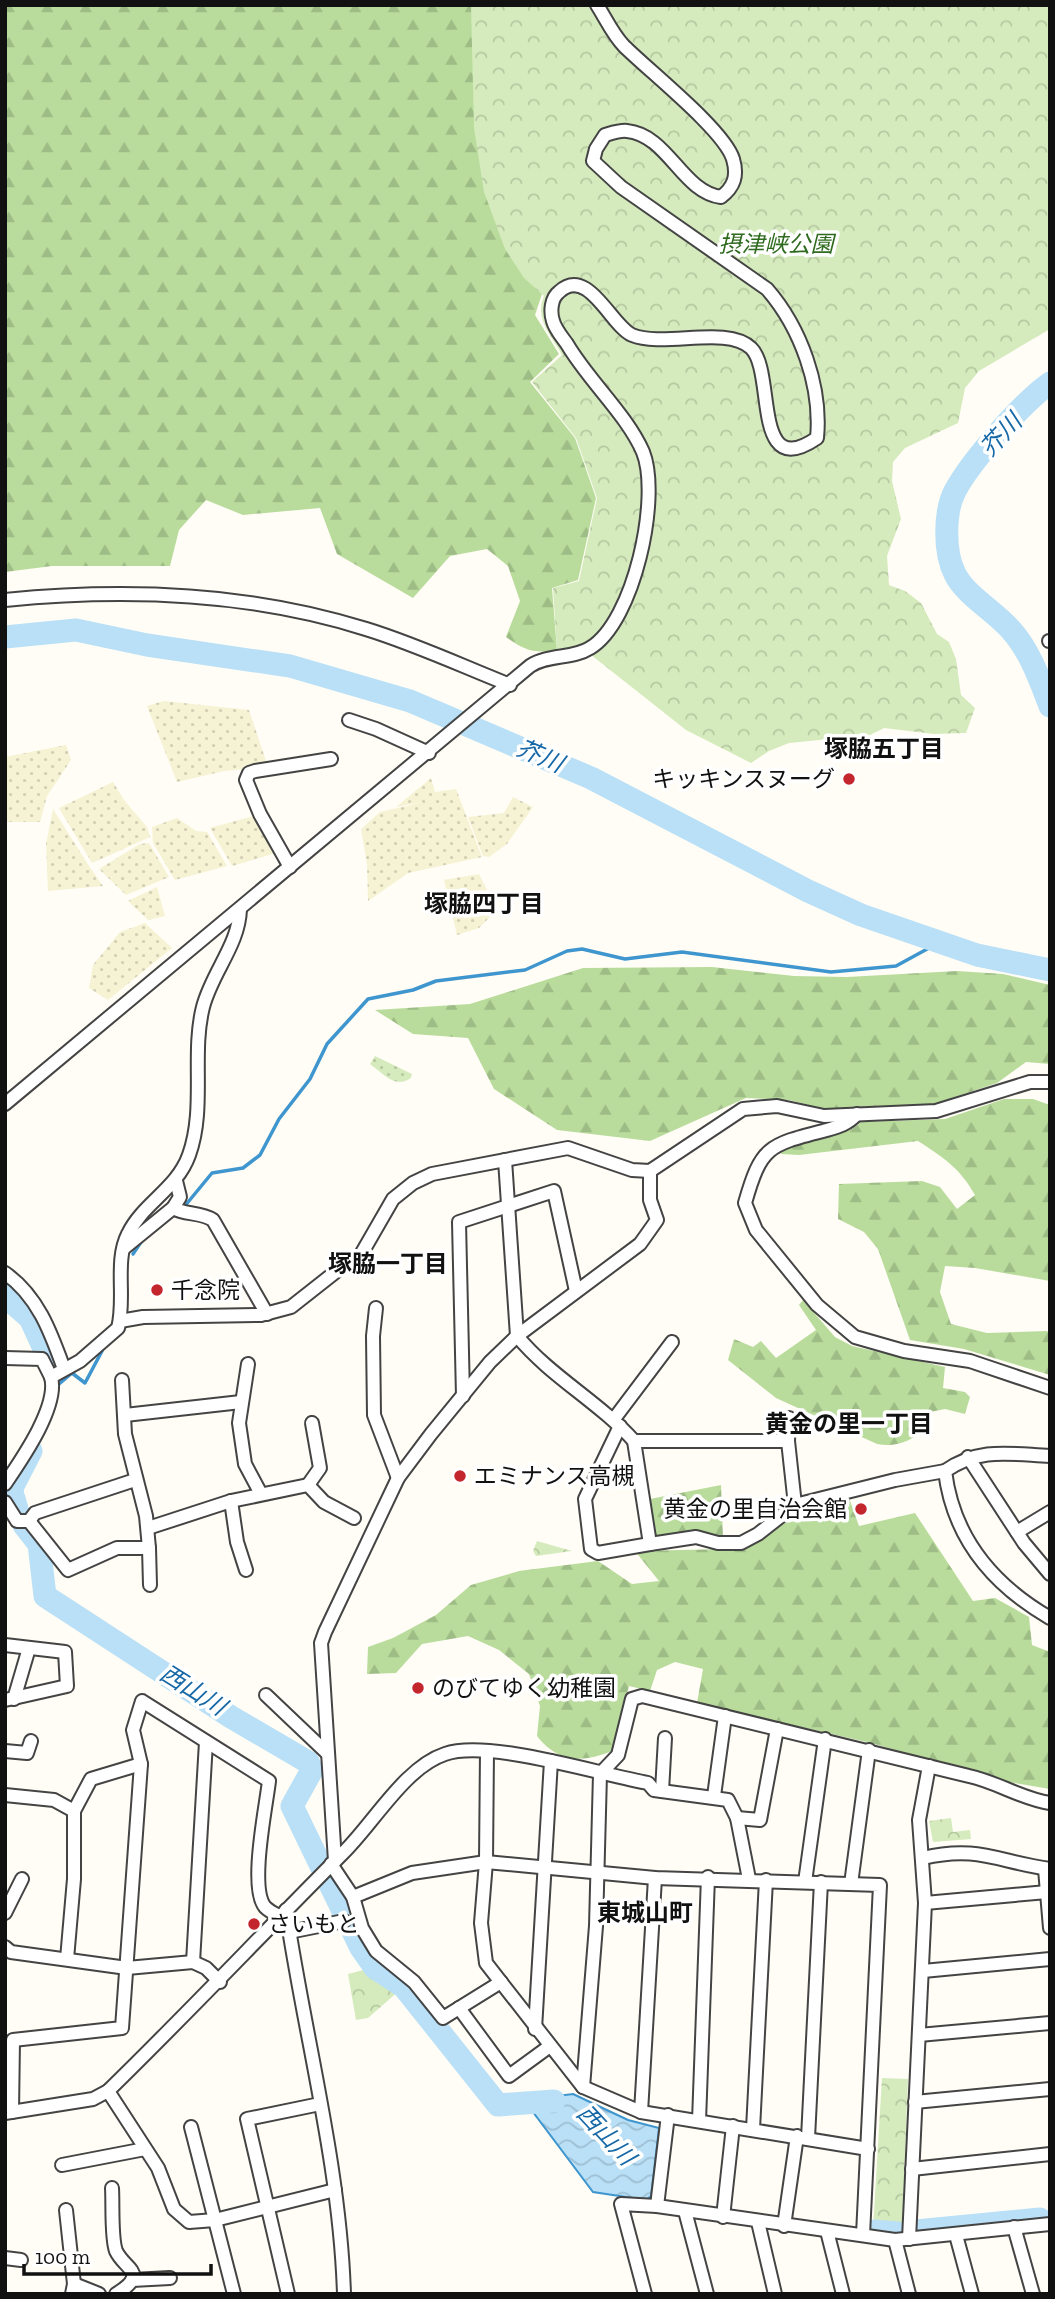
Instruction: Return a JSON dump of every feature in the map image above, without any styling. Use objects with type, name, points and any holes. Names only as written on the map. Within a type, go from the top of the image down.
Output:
[{"type":"street","points":[[5,1104],[540,660],[589,649],[613,624],[637,568],[648,498],[648,468],[637,440],[575,358],[553,321],[552,303],[558,292],[569,286],[583,287],[595,295],[620,327],[631,334],[647,338],[739,340],[752,349],[760,362],[769,429],[776,440],[789,449],[804,447],[817,439],[819,416],[811,375],[783,307],[767,289],[621,187],[593,161],[605,135],[626,130],[647,137],[706,195],[721,197],[732,188],[736,174],[733,157],[717,135],[621,44],[597,5]]},
{"type":"street","points":[[5,600],[130,593],[257,604],[363,628],[510,685]]},
{"type":"street","points":[[488,676],[494,685],[495,697]]},
{"type":"street","points":[[349,720],[431,751]]},
{"type":"street","points":[[290,867],[260,814],[246,780],[249,773],[255,771],[331,759]]},
{"type":"street","points":[[51,1377],[114,1334],[120,1321],[124,1248],[134,1223],[176,1181],[192,1141],[202,1010],[212,981],[239,929],[240,909]]},
{"type":"street","points":[[120,1321],[143,1317],[279,1313],[307,1298],[338,1270],[359,1258],[393,1199],[413,1183],[432,1174],[568,1148],[632,1170],[650,1171],[743,1109],[777,1106],[824,1116],[946,1109],[1030,1082],[1050,1082]]},
{"type":"street","points":[[857,1114],[848,1124],[777,1143],[760,1160],[745,1203],[756,1230],[817,1305],[855,1337],[904,1351],[970,1361],[1050,1388]]},
{"type":"street","points":[[505,1160],[517,1336],[571,1388],[617,1422],[634,1441],[650,1544]]},
{"type":"street","points":[[500,1982],[443,2018],[414,1982],[376,1951],[362,1928],[353,1897],[333,1862],[321,1643],[398,1478],[463,1396],[517,1336],[640,1244],[657,1220],[650,1200],[650,1171]]},
{"type":"street","points":[[124,1248],[177,1210],[180,1197],[176,1181]]},
{"type":"street","points":[[463,1396],[459,1222],[554,1191],[576,1292]]},
{"type":"street","points":[[177,1210],[207,1216],[213,1220],[267,1314]]},
{"type":"street","points":[[5,1273],[25,1290],[40,1312],[64,1369]]},
{"type":"street","points":[[376,1308],[373,1336],[374,1415],[398,1478]]},
{"type":"street","points":[[672,1342],[617,1422],[585,1499],[591,1549],[598,1553],[696,1537],[718,1543],[741,1542],[795,1506],[895,1480],[945,1471],[968,1457],[982,1453],[1050,1456]]},
{"type":"street","points":[[5,1358],[42,1359],[54,1387],[50,1403],[6,1491],[17,1521],[29,1521]]},
{"type":"street","points":[[248,1364],[239,1423],[245,1464],[261,1494]]},
{"type":"street","points":[[122,1380],[125,1433],[148,1528],[150,1585]]},
{"type":"street","points":[[125,1415],[241,1402]]},
{"type":"street","points":[[789,1418],[788,1441],[795,1506]]},
{"type":"street","points":[[148,1528],[231,1501],[307,1485],[320,1468],[312,1423]]},
{"type":"street","points":[[634,1441],[788,1441]]},
{"type":"street","points":[[968,1457],[1017,1532],[1050,1574]]},
{"type":"street","points":[[945,1471],[948,1501],[972,1549],[993,1577],[1050,1618]]},
{"type":"street","points":[[29,1521],[35,1513],[135,1480]]},
{"type":"street","points":[[307,1485],[324,1502],[355,1518]]},
{"type":"street","points":[[231,1501],[237,1542],[246,1570]]},
{"type":"street","points":[[1017,1532],[1050,1512]]},
{"type":"street","points":[[29,1521],[68,1570],[117,1548],[149,1548]]},
{"type":"street","points":[[5,1645],[65,1652],[67,1686],[10,1700]]},
{"type":"street","points":[[10,1700],[29,1647]]},
{"type":"street","points":[[583,2087],[598,1874],[600,1774],[618,1755],[629,1704],[637,1696],[973,1776],[1037,1801],[1050,1803]]},
{"type":"street","points":[[283,1913],[266,1907],[260,1895],[259,1866],[269,1781],[142,1702],[133,1730],[141,1765],[122,2028],[13,2040],[8,2113],[93,2099],[108,2091],[220,1982],[420,1767],[443,1754],[464,1749],[551,1761],[648,1783],[654,1790],[728,1800],[737,1818],[749,1879]]},
{"type":"street","points":[[269,1704],[327,1753]]},
{"type":"street","points":[[714,1796],[724,1716]]},
{"type":"street","points":[[737,1818],[760,1820],[778,1729]]},
{"type":"street","points":[[662,1791],[666,1738]]},
{"type":"street","points":[[805,1882],[825,1740]]},
{"type":"street","points":[[5,1751],[27,1753],[31,1741]]},
{"type":"street","points":[[193,1962],[206,1742]]},
{"type":"street","points":[[850,1884],[869,1750]]},
{"type":"street","points":[[486,1751],[486,1862],[481,1945],[486,1963],[583,2087],[641,2112],[868,2149]]},
{"type":"street","points":[[535,2029],[551,1761]]},
{"type":"street","points":[[67,1959],[74,1879],[74,1811],[91,1779],[141,1765]]},
{"type":"street","points":[[909,2239],[925,1903],[919,1820],[929,1766]]},
{"type":"street","points":[[5,1795],[54,1800],[74,1811]]},
{"type":"street","points":[[923,1858],[952,1851],[974,1852],[1048,1869],[1050,1928]]},
{"type":"street","points":[[353,1897],[412,1873],[486,1862],[655,1878],[708,1877],[880,1885],[863,2235]]},
{"type":"street","points":[[699,2121],[708,1877]]},
{"type":"street","points":[[641,2112],[655,1878]]},
{"type":"street","points":[[5,1913],[22,1880]]},
{"type":"street","points":[[753,2130],[766,1880]]},
{"type":"street","points":[[784,2226],[802,2137],[821,1882]]},
{"type":"street","points":[[925,1903],[1047,1892]]},
{"type":"street","points":[[283,1913],[289,1932],[335,2190],[342,2241],[344,2294]]},
{"type":"street","points":[[289,1932],[344,1921]]},
{"type":"street","points":[[5,1947],[11,1952],[127,1968],[193,1962],[206,1968],[220,1982]]},
{"type":"street","points":[[923,1971],[1050,1959]]},
{"type":"street","points":[[459,2008],[509,2076],[550,2046]]},
{"type":"street","points":[[919,2035],[1050,2023]]},
{"type":"street","points":[[915,2102],[1050,2089]]},
{"type":"street","points":[[108,2091],[158,2168],[174,2209],[188,2222],[215,2220],[335,2190]]},
{"type":"street","points":[[288,2294],[247,2119],[320,2104]]},
{"type":"street","points":[[657,2206],[668,2115]]},
{"type":"street","points":[[723,2217],[733,2126]]},
{"type":"street","points":[[191,2127],[234,2294]]},
{"type":"street","points":[[62,2165],[145,2149]]},
{"type":"street","points":[[912,2169],[1050,2154]]},
{"type":"street","points":[[112,2188],[116,2251],[131,2267],[132,2280],[129,2286],[116,2294]]},
{"type":"street","points":[[645,2294],[621,2204],[657,2206],[895,2240],[1050,2224]]},
{"type":"street","points":[[66,2210],[73,2289],[99,2294]]},
{"type":"street","points":[[685,2211],[708,2294]]},
{"type":"street","points":[[758,2222],[775,2294]]},
{"type":"street","points":[[1014,2227],[1033,2294]]},
{"type":"street","points":[[827,2231],[843,2294]]},
{"type":"street","points":[[956,2235],[972,2294]]},
{"type":"street","points":[[895,2240],[909,2294]]},
{"type":"street","points":[[5,2258],[21,2260]]},
{"type":"street","points":[[132,2280],[170,2278]]},
{"type":"shaded area","points":[[164,701],[249,710],[268,767],[224,771],[177,782],[147,706]]},
{"type":"shaded area","points":[[66,745],[71,760],[47,796],[40,822],[5,822],[5,757]]},
{"type":"shaded area","points":[[431,778],[435,792],[456,789],[482,857],[408,873],[368,901],[367,864],[361,829],[380,812],[424,802],[396,807]]},
{"type":"shaded area","points":[[113,782],[147,827],[150,837],[92,863],[59,808]]},
{"type":"shaded area","points":[[513,797],[533,807],[507,844],[489,857],[483,856],[468,817],[504,813]]},
{"type":"shaded area","points":[[53,809],[103,886],[48,891],[46,844]]},
{"type":"shaded area","points":[[257,815],[276,853],[232,866],[210,828]]},
{"type":"shaded area","points":[[177,818],[196,831],[207,832],[227,866],[175,880],[153,843],[152,827]]},
{"type":"shaded area","points":[[149,843],[169,877],[126,895],[99,869],[140,844]]},
{"type":"shaded area","points":[[479,874],[497,910],[479,928],[457,935],[444,880]]},
{"type":"shaded area","points":[[157,887],[165,916],[148,920],[128,901]]},
{"type":"shaded area","points":[[145,923],[172,948],[108,1000],[89,988],[93,965],[120,932]]},
{"type":"green space","points":[[5,5],[581,5],[547,279],[535,315],[559,354],[530,382],[575,438],[596,498],[578,580],[552,588],[557,650],[530,650],[506,637],[520,601],[508,566],[487,549],[450,556],[413,598],[337,554],[320,508],[243,515],[206,500],[179,530],[170,566],[52,566],[5,572]]},
{"type":"green space","name":"摂津峡公園","points":[[471,5],[1050,5],[1050,329],[979,371],[965,388],[958,423],[905,448],[893,462],[892,481],[901,519],[887,556],[889,585],[905,591],[921,603],[937,634],[949,642],[956,659],[961,695],[975,708],[966,733],[934,734],[884,728],[870,735],[789,743],[769,751],[751,763],[686,730],[581,647],[557,650],[553,588],[579,581],[597,498],[576,438],[532,382],[562,355],[542,320],[541,304],[544,296],[524,278],[505,249],[484,192],[474,128]]},
{"type":"green space","points":[[712,967],[794,976],[847,977],[957,971],[1003,974],[1050,985],[1050,1064],[1026,1062],[997,1083],[934,1104],[824,1109],[789,1100],[746,1098],[650,1141],[557,1130],[494,1089],[468,1038],[413,1034],[375,1010],[470,1004],[583,968]]},
{"type":"green space","points":[[375,1056],[412,1074],[411,1078],[400,1082],[390,1079],[370,1064]]},
{"type":"green space","points":[[1004,1099],[1033,1099],[1050,1105],[1050,1281],[975,1268],[945,1266],[940,1292],[951,1324],[987,1333],[1047,1331],[1050,1335],[1050,1375],[964,1349],[910,1340],[878,1249],[864,1232],[838,1219],[839,1184],[922,1181],[940,1187],[957,1209],[975,1195],[950,1164],[918,1141],[799,1155],[781,1154],[783,1148],[852,1129],[861,1122],[945,1119]]},
{"type":"green space","points":[[803,1300],[835,1337],[852,1346],[945,1367],[943,1388],[965,1392],[970,1397],[965,1414],[945,1409],[925,1413],[928,1429],[898,1444],[877,1444],[776,1398],[728,1360],[734,1339],[753,1347],[761,1341],[776,1358],[816,1330],[799,1305]]},
{"type":"green space","points":[[721,1485],[723,1538],[655,1537],[650,1499]]},
{"type":"green space","points":[[849,1498],[859,1526],[915,1513],[973,1601],[995,1598],[1029,1617],[1032,1645],[1050,1652],[1050,1789],[997,1780],[871,1743],[697,1703],[703,1669],[675,1662],[657,1670],[650,1691],[629,1686],[612,1751],[581,1759],[562,1756],[537,1736],[540,1706],[529,1674],[499,1650],[468,1636],[422,1644],[396,1673],[367,1674],[368,1647],[393,1638],[436,1615],[471,1585],[519,1571],[598,1561],[632,1584],[659,1581],[635,1551],[727,1549],[760,1539],[796,1516]]},
{"type":"green space","points":[[537,1541],[572,1551],[536,1556],[533,1551]]},
{"type":"green space","points":[[951,1818],[953,1832],[970,1830],[971,1839],[933,1842],[929,1821]]},
{"type":"green space","points":[[371,1968],[401,1989],[368,2018],[356,2020],[348,1974]]},
{"type":"green space","points":[[882,2078],[908,2079],[902,2228],[897,2232],[873,2229]]},
{"type":"water","points":[[573,2094],[628,2120],[659,2128],[651,2196],[646,2200],[593,2192],[524,2100]]},
{"type":"waterway","name":"芥川","points":[[1050,383],[1012,418],[985,449],[955,491],[947,521],[947,544],[955,574],[966,589],[1018,638],[1034,666],[1050,706]]},
{"type":"waterway","name":"芥川","points":[[5,637],[76,630],[147,645],[290,666],[410,701],[591,778],[808,891],[861,915],[977,955],[1050,970]]},
{"type":"waterway","points":[[184,1207],[212,1173],[243,1168],[260,1155],[279,1119],[310,1079],[327,1044],[368,999],[413,990],[436,981],[525,970],[567,951],[582,949],[625,959],[682,952],[831,972],[896,966],[940,942]]},
{"type":"waterway","points":[[133,1254],[143,1239]]},
{"type":"waterway","name":"西山川","points":[[5,1296],[30,1318],[51,1364]]},
{"type":"waterway","points":[[59,1384],[72,1373],[85,1383],[102,1351]]},
{"type":"waterway","name":"西山川","points":[[13,1486],[31,1451]]},
{"type":"waterway","name":"西山川","points":[[12,1492],[19,1516]]},
{"type":"waterway","name":"西山川","points":[[24,1525],[39,1544],[45,1596],[231,1717],[308,1762],[312,1770],[292,1806],[321,1866]]},
{"type":"waterway","name":"西山川","points":[[327,1878],[361,1948],[375,1968],[404,1987],[498,2105],[554,2101]]},
{"type":"waterway","name":"西山川","points":[[916,2231],[1040,2219]]},
{"type":"waterway","name":"西山川","points":[[874,2231],[898,2233]]},
{"type":"place","name":"キッキンスヌーグ","points":[[849,779]]},
{"type":"place","name":"千念院","points":[[157,1290]]},
{"type":"place","name":"エミナンス高槻","points":[[460,1476]]},
{"type":"place","name":"黄金の里自治会館","points":[[861,1509]]},
{"type":"place","name":"のびてゆく幼稚園","points":[[418,1688]]},
{"type":"place","name":"さいもと","points":[[254,1924]]},
{"type":"district","name":"塚脇五丁目","points":[[884,749]]},
{"type":"district","name":"塚脇四丁目","points":[[484,904]]},
{"type":"district","name":"塚脇一丁目","points":[[388,1264]]},
{"type":"district","name":"黄金の里一丁目","points":[[849,1424]]},
{"type":"district","name":"東城山町","points":[[645,1913]]}]
